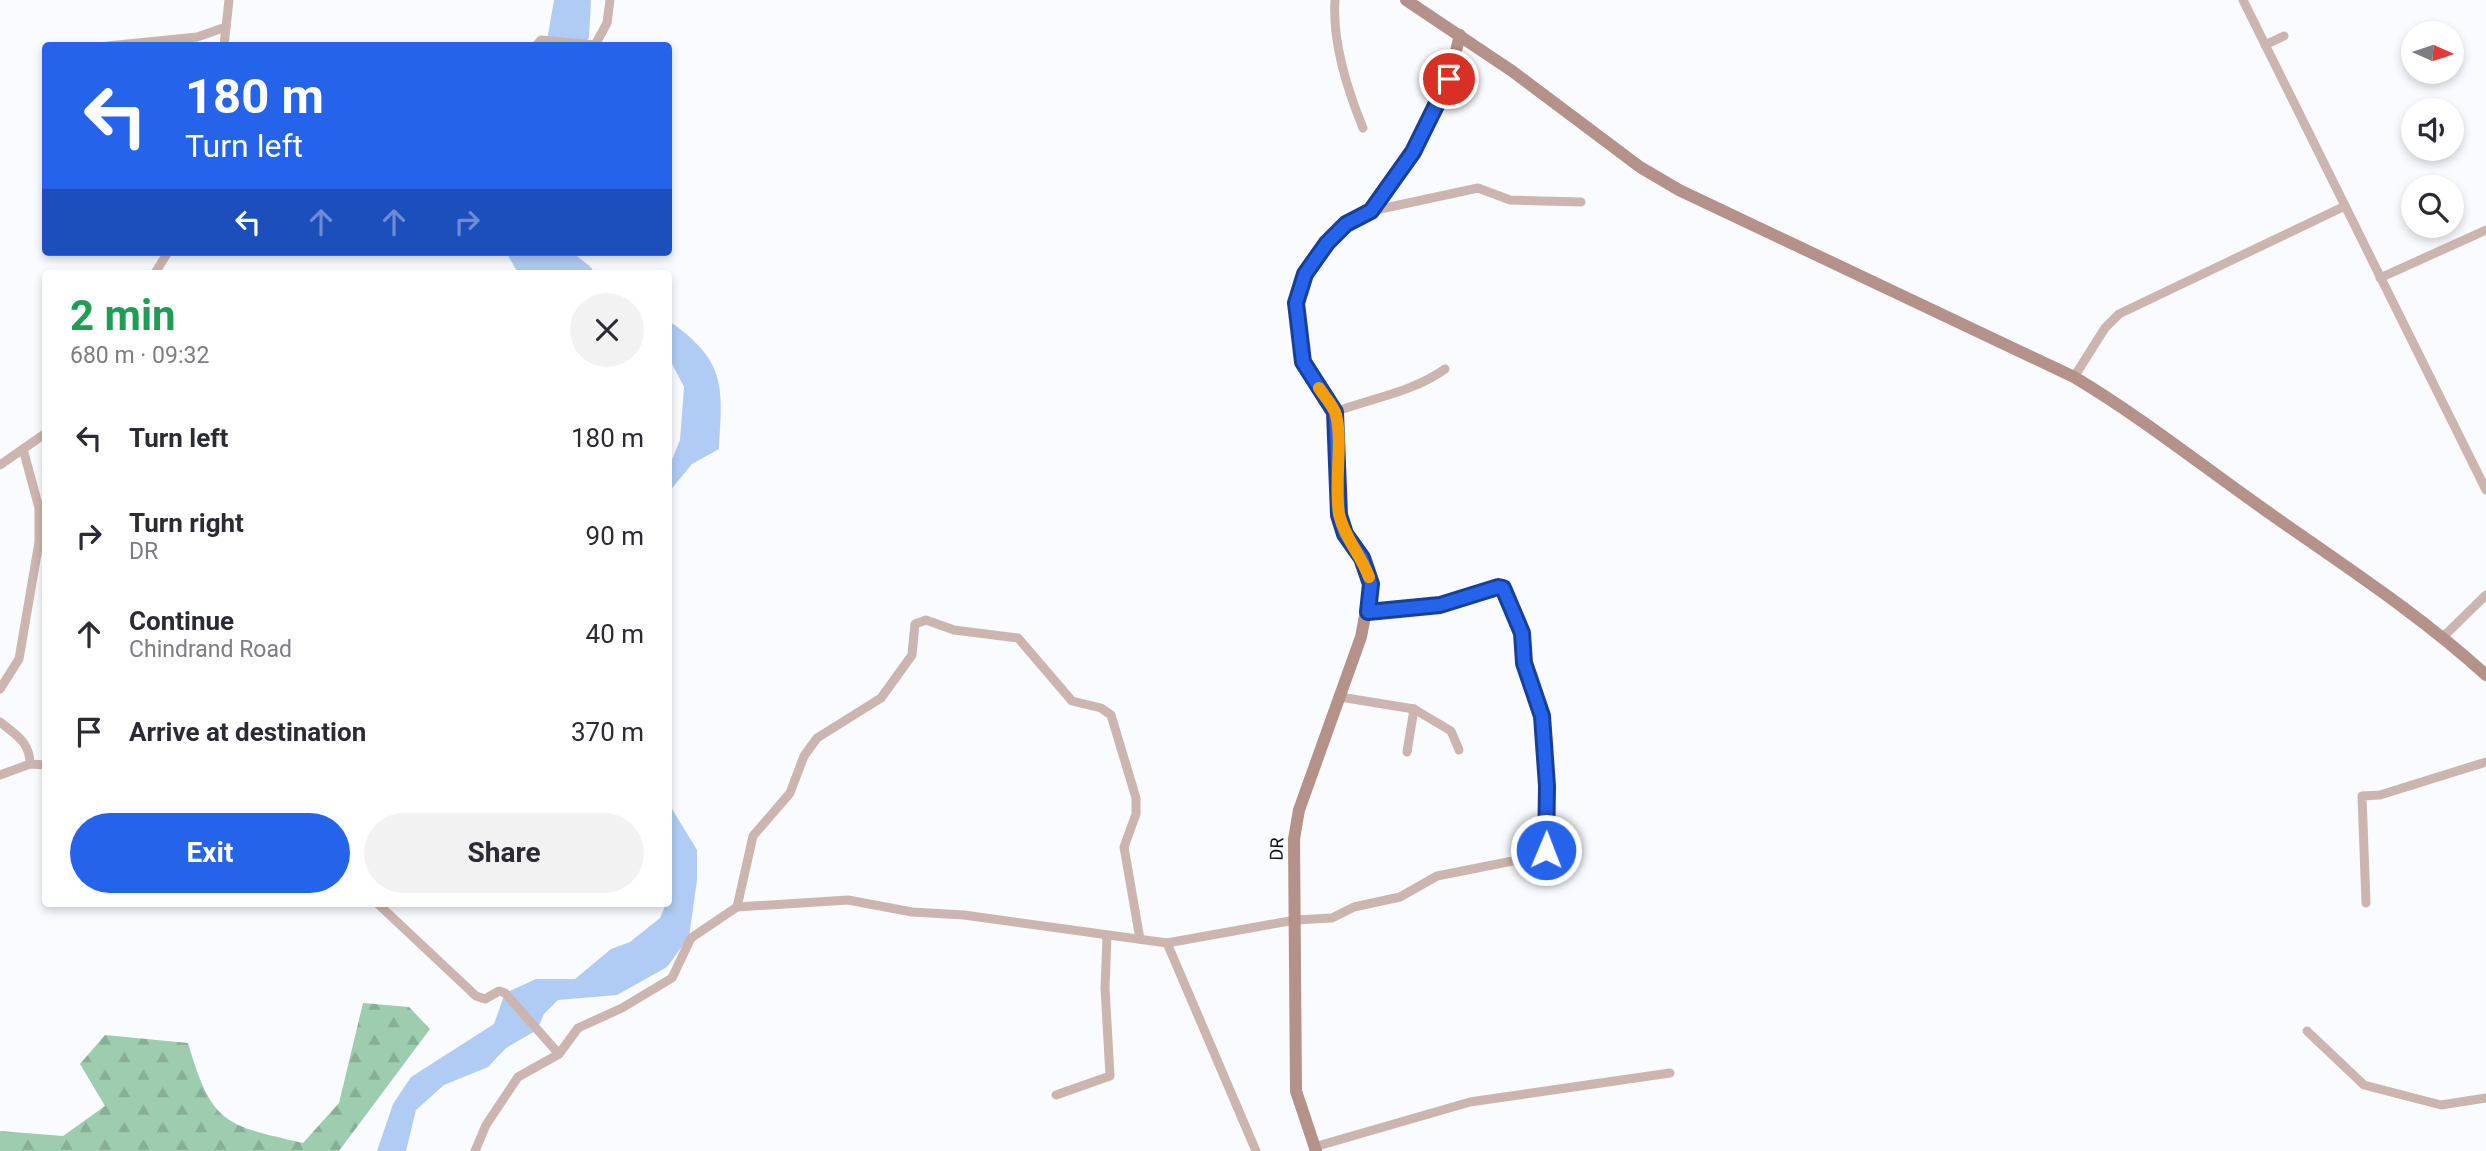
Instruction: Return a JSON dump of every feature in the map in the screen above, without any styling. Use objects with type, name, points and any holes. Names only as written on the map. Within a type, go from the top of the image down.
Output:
[{"type":"main road","points":[[1406,0],[1460,35],[1640,167],[1669,184],[2074,377],[2132,412],[2260,507],[2444,636],[2486,675]]},
{"type":"main road","points":[[1335,412],[1303,362],[1296,303],[1305,274],[1327,243],[1346,224],[1371,211],[1413,152],[1449,79],[1460,35]]},
{"type":"main road","name":"DR","points":[[1315,1149],[1296,1091],[1294,838],[1299,810],[1368,612],[1371,584],[1362,558],[1345,534],[1339,515],[1335,412]]},
{"type":"street","points":[[224,42],[229,0]]},
{"type":"street","points":[[598,42],[607,23],[610,0]]},
{"type":"street","points":[[1335,0],[1336,34],[1353,102],[1363,128]]},
{"type":"street","points":[[2243,0],[2486,490]]},
{"type":"street","points":[[148,42],[197,37],[226,27]]},
{"type":"street","points":[[2265,46],[2284,36]]},
{"type":"street","points":[[1371,211],[1472,188],[1484,189],[1510,200],[1581,202]]},
{"type":"street","points":[[2074,377],[2105,328],[2119,314],[2345,206]]},
{"type":"street","points":[[2380,278],[2486,230]]},
{"type":"street","points":[[1335,412],[1421,383],[1445,369]]},
{"type":"street","points":[[0,465],[42,436]]},
{"type":"street","points":[[0,689],[19,659],[40,542],[39,508],[23,449]]},
{"type":"street","points":[[475,1151],[486,1125],[518,1077],[559,1054],[578,1028],[622,1008],[672,978],[691,938],[737,907],[848,900],[912,912],[1003,919],[1167,943],[1295,920],[1332,918],[1358,906],[1400,897],[1437,876],[1537,858],[1546,850],[1547,786],[1542,716],[1524,663],[1522,633],[1503,588],[1498,587],[1428,608],[1368,612]]},
{"type":"street","points":[[2444,636],[2486,595]]},
{"type":"street","points":[[737,907],[753,835],[790,793],[809,746],[817,738],[881,698],[912,655],[915,624],[926,620],[954,630],[1018,638],[1072,701],[1101,708],[1111,715],[1136,798],[1136,814],[1124,847],[1140,939]]},
{"type":"street","points":[[1340,697],[1414,709],[1451,731],[1459,750]]},
{"type":"street","points":[[1407,752],[1414,709]]},
{"type":"street","points":[[0,722],[24,741],[29,748],[30,764]]},
{"type":"street","points":[[2365,903],[2362,796],[2380,795],[2486,762]]},
{"type":"street","points":[[0,775],[30,764],[42,765]]},
{"type":"street","points":[[381,907],[476,996],[485,999],[499,991],[505,993],[559,1054]]},
{"type":"street","points":[[1056,1095],[1110,1076],[1105,988],[1107,936]]},
{"type":"street","points":[[1167,943],[1256,1151]]},
{"type":"street","points":[[2306,1031],[2364,1085],[2441,1105],[2486,1098]]},
{"type":"street","points":[[1315,1149],[1470,1102],[1670,1073]]},
{"type":"green space","points":[[363,1003],[409,1007],[430,1029],[339,1151],[0,1151],[0,1131],[63,1136],[105,1106],[80,1064],[105,1035],[188,1043],[205,1090],[225,1117],[255,1131],[303,1143],[339,1103]]},
{"type":"water","points":[[554,0],[591,0],[589,37],[586,42],[547,42]]},
{"type":"water","points":[[508,256],[554,256],[575,270],[516,270]]},
{"type":"water","points":[[672,323],[688,335],[711,362],[717,376],[721,408],[719,449],[692,464],[672,488],[672,460],[680,440],[684,387],[672,364]]},
{"type":"water","points":[[672,809],[697,850],[697,880],[689,937],[667,967],[617,995],[558,1000],[544,1014],[537,1030],[506,1048],[488,1067],[444,1085],[416,1110],[406,1151],[377,1151],[393,1104],[411,1077],[494,1024],[505,993],[536,979],[575,979],[611,949],[630,942],[660,918],[665,907],[672,907]]},
{"type":"waterway","points":[[562,256],[580,270]]},
{"type":"slow traffic","points":[[1319,388],[1337,417],[1336,483],[1339,515],[1345,534],[1362,558],[1369,577]]},
{"type":"route","points":[[1449,79],[1413,152],[1371,211],[1346,224],[1327,243],[1305,274],[1296,303],[1300,344],[1303,362],[1337,417],[1336,483],[1339,515],[1345,534],[1362,558],[1371,584],[1368,612],[1428,608],[1498,587],[1503,588],[1522,633],[1524,663],[1543,721],[1547,786],[1546,850]]}]
